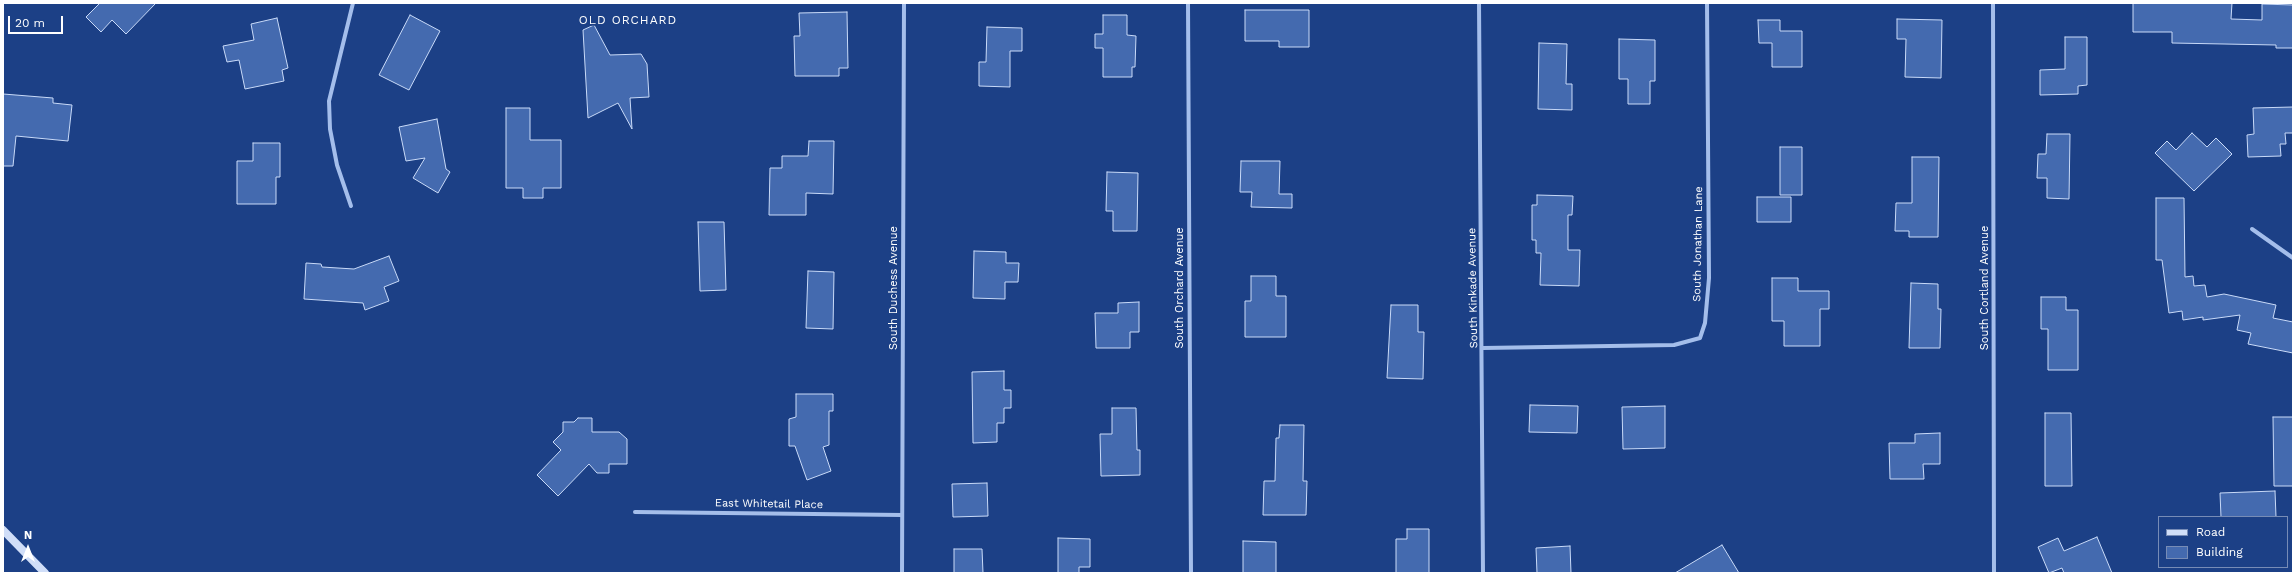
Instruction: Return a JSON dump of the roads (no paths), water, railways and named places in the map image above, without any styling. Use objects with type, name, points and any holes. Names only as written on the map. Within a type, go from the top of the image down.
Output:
[{"type":"main road","points":[[3,530],[45,573]]},
{"type":"street","points":[[351,206],[337,165],[330,129],[329,101],[353,3]]},
{"type":"street","name":"South Duchess Avenue","points":[[902,573],[904,3]]},
{"type":"street","name":"South Orchard Avenue","points":[[1188,3],[1191,573]]},
{"type":"street","name":"South Kinkade Avenue","points":[[1479,3],[1484,573]]},
{"type":"street","name":"South Jonathan Lane","points":[[1483,348],[1674,346],[1700,338],[1705,324],[1709,278],[1707,3]]},
{"type":"street","name":"South Cortland Avenue","points":[[1993,3],[1994,573]]},
{"type":"street","points":[[2252,229],[2293,258]]},
{"type":"street","name":"East Whitetail Place","points":[[635,512],[902,515]]},
{"type":"district","name":"OLD ORCHARD","points":[[628,20]]}]
